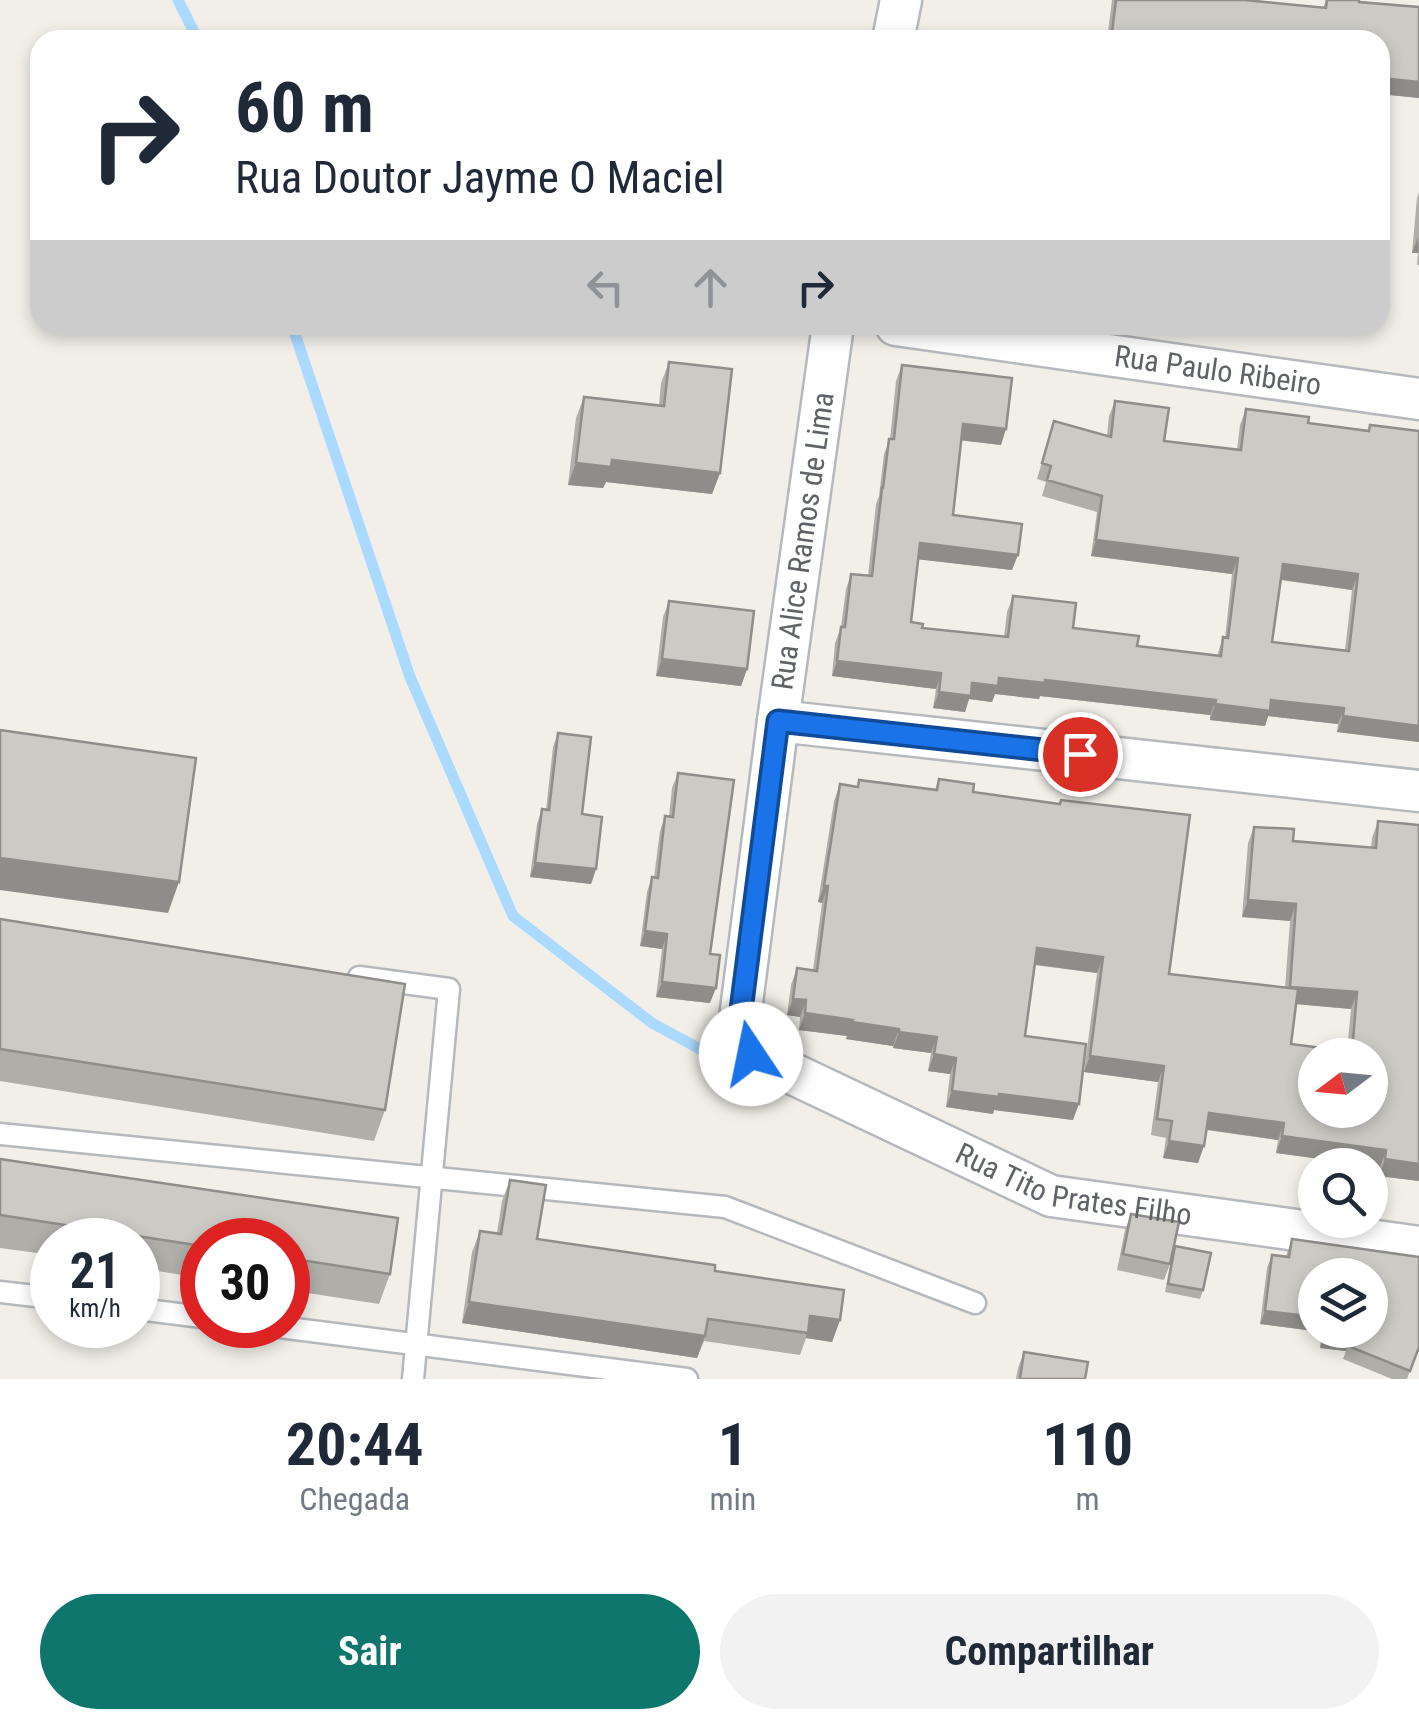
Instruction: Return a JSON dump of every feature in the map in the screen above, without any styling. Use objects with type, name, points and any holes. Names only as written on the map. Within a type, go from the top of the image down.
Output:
[{"type":"street","points":[[894,30],[901,0]]},
{"type":"street","name":"Rua Alice Ramos de Lima","points":[[751,1054],[740,1018],[832,335]]},
{"type":"street","name":"Rua Paulo Ribeiro","points":[[967,335],[1419,399]]},
{"type":"street","points":[[778,721],[1419,791]]},
{"type":"street","name":"Rua Tito Prates Filho","points":[[751,1054],[1051,1196],[1419,1247]]},
{"type":"lane","points":[[334,974],[449,989],[413,1379]]},
{"type":"lane","points":[[0,1134],[725,1207],[975,1303]]},
{"type":"lane","points":[[0,1292],[30,1295]]},
{"type":"lane","points":[[310,1331],[687,1379]]},
{"type":"building","points":[[1116,0],[1245,0],[1326,8],[1327,0],[1359,0],[1419,7],[1419,82],[1390,79],[1390,30],[1112,30]]},
{"type":"building","points":[[669,362],[732,369],[720,473],[612,460],[611,467],[576,463],[584,397],[664,406]]},
{"type":"building","points":[[902,365],[1012,378],[1006,429],[963,424],[953,515],[1022,524],[1018,555],[920,543],[911,622],[923,624],[922,628],[1008,637],[1013,596],[1076,603],[1073,628],[1139,636],[1137,646],[1221,656],[1223,637],[1228,638],[1238,558],[1096,540],[1102,496],[1047,480],[1051,466],[1042,463],[1054,421],[1111,437],[1115,401],[1169,408],[1164,441],[1241,450],[1246,409],[1309,417],[1308,423],[1369,431],[1370,425],[1419,431],[1419,726],[1343,716],[1344,708],[1271,700],[1270,711],[1215,704],[1216,700],[1045,680],[999,678],[998,686],[972,683],[971,696],[939,692],[941,673],[837,661],[851,574],[872,576],[889,439],[894,439]],"holes":[[[1283,564],[1358,574],[1349,651],[1272,642]]]},
{"type":"building","points":[[669,601],[754,611],[747,669],[662,659]]},
{"type":"building","points":[[0,730],[196,758],[179,882],[0,858]]},
{"type":"building","points":[[558,733],[591,737],[582,814],[602,817],[596,869],[535,863],[542,809],[549,810]]},
{"type":"building","points":[[678,773],[734,780],[710,954],[720,955],[716,988],[662,982],[667,934],[645,931],[652,877],[658,878],[665,816],[673,817]]},
{"type":"building","points":[[939,779],[974,784],[973,792],[1190,815],[1169,974],[1298,989],[1291,1044],[1298,1045],[1298,1128],[1388,1128],[1388,1038],[1353,1038],[1357,992],[1290,987],[1296,904],[1248,900],[1254,827],[1294,829],[1293,841],[1376,848],[1378,821],[1419,825],[1419,1164],[1388,1159],[1388,1148],[1282,1136],[1284,1123],[1209,1113],[1204,1146],[1169,1141],[1172,1121],[1157,1119],[1164,1066],[1090,1056],[1103,957],[1037,948],[1025,1036],[1086,1044],[1079,1104],[952,1091],[956,1058],[934,1054],[937,1037],[805,1013],[806,1000],[793,999],[797,968],[817,971],[828,886],[824,886],[840,784],[858,787],[859,780],[937,790]]},
{"type":"building","points":[[0,919],[405,984],[385,1110],[0,1049]]},
{"type":"building","points":[[0,1159],[398,1218],[390,1274],[310,1261],[310,1218],[180,1218],[180,1243],[160,1240],[160,1218],[30,1220],[0,1215]]},
{"type":"building","points":[[510,1180],[546,1185],[537,1239],[715,1265],[715,1271],[844,1290],[840,1320],[810,1316],[808,1333],[708,1319],[705,1336],[469,1302],[480,1231],[501,1234]]},
{"type":"building","points":[[1131,1214],[1179,1222],[1170,1264],[1123,1254]]},
{"type":"building","points":[[1292,1239],[1419,1257],[1419,1347],[1410,1371],[1353,1348],[1388,1348],[1388,1258],[1298,1258],[1298,1315],[1265,1311],[1272,1255],[1289,1257]]},
{"type":"building","points":[[1175,1246],[1211,1253],[1203,1290],[1168,1284]]},
{"type":"building","points":[[1024,1352],[1088,1362],[1085,1379],[1020,1379]]},
{"type":"waterway","points":[[178,0],[193,30]]},
{"type":"waterway","points":[[295,335],[410,677],[513,916],[652,1023],[700,1049]]},
{"type":"route","points":[[751,1054],[740,1018],[778,721],[1080,754]]}]
